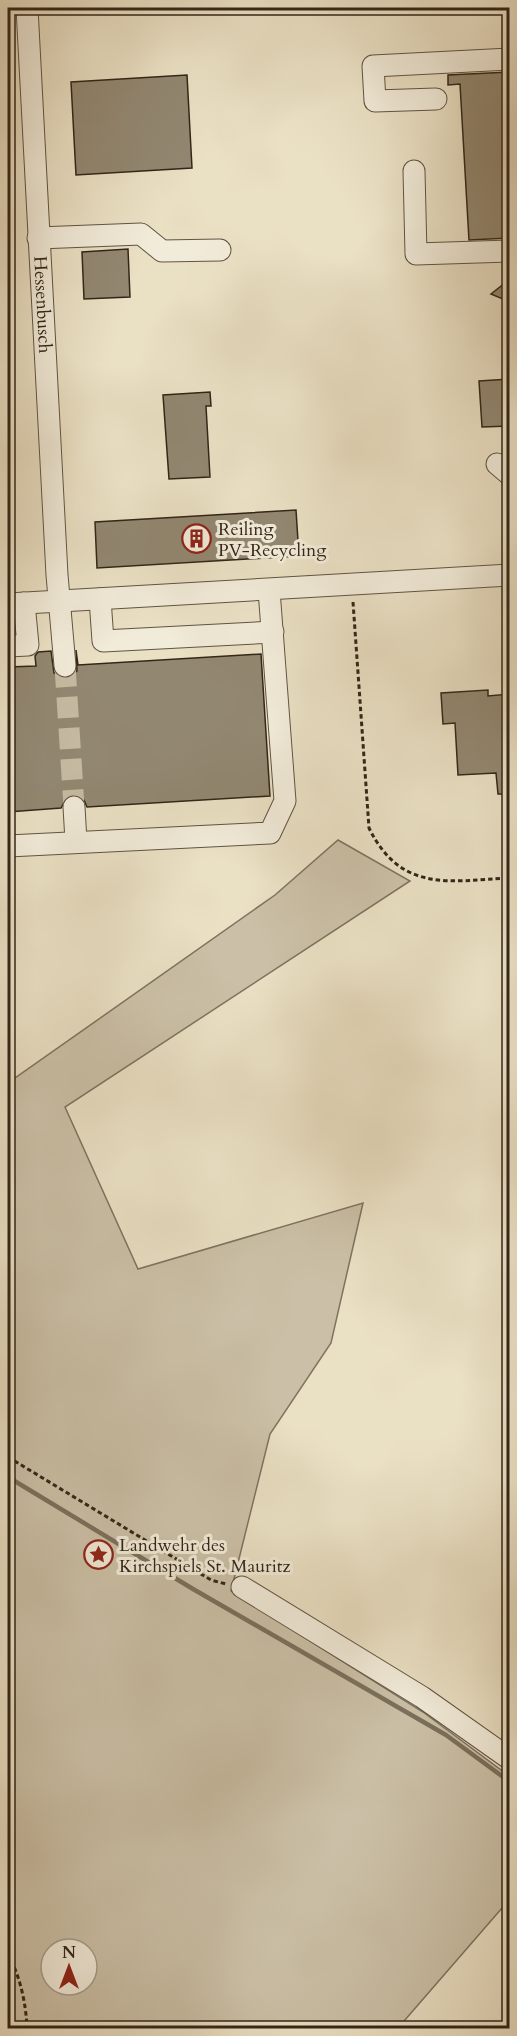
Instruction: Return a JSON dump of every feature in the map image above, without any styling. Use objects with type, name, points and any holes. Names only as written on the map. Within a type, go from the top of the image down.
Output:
[{"type":"street","name":"Hessenbusch","points":[[27,8],[57,575],[65,666]]},
{"type":"street","points":[[436,99],[375,101],[373,66],[510,59]]},
{"type":"street","points":[[414,171],[416,254],[510,251]]},
{"type":"street","points":[[38,238],[141,234],[162,251],[220,249]]},
{"type":"street","points":[[8,646],[28,645],[16,604],[510,575]]},
{"type":"street","points":[[8,846],[270,833],[285,801],[269,590]]},
{"type":"street","points":[[100,599],[103,641],[273,632]]},
{"type":"street","points":[[74,807],[76,841]]},
{"type":"street","points":[[242,1587],[422,1697],[510,1759]]},
{"type":"path","points":[[352,585],[369,828],[375,841],[392,860],[414,876],[435,882],[510,878]]},
{"type":"path","points":[[8,1457],[211,1580],[242,1587]]},
{"type":"path","points":[[8,1954],[15,1966],[26,2010],[27,2028]]},
{"type":"shaded area","points":[[338,840],[410,881],[65,1107],[138,1269],[363,1203],[331,1343],[270,1434],[231,1591],[423,1712],[509,1776],[509,1900],[398,2028],[8,2028],[8,1083],[275,895]]},
{"type":"building","points":[[510,72],[510,238],[469,240],[460,84],[448,85],[448,75]]},
{"type":"building","points":[[187,75],[192,168],[76,175],[71,82]]},
{"type":"building","points":[[128,249],[130,297],[84,299],[82,252]]},
{"type":"building","points":[[510,279],[510,302],[491,294]]},
{"type":"building","points":[[510,379],[510,426],[482,427],[479,381]]},
{"type":"building","points":[[210,392],[211,406],[206,406],[210,477],[169,479],[163,395]]},
{"type":"building","name":"Reiling PV-Recycling","points":[[296,510],[299,556],[97,568],[95,522]]},
{"type":"building","points":[[76,650],[78,665],[261,654],[270,796],[87,807],[84,800],[74,794],[67,797],[61,808],[8,812],[8,667],[36,666],[35,656],[38,652],[51,651],[54,673],[67,679],[77,671]]},
{"type":"building","points":[[488,690],[488,696],[510,694],[510,794],[498,794],[496,773],[458,775],[455,723],[443,724],[441,693]]},
{"type":"waterway","points":[[8,1477],[193,1589],[446,1735],[510,1782]]},
{"type":"tunnel","points":[[65,666],[74,807]]},
{"type":"place","name":"Reiling PV-Recycling","points":[[197,539]]},
{"type":"place","name":"Landwehr des Kirchspiels St. Mauritz","points":[[98,1555]]}]
